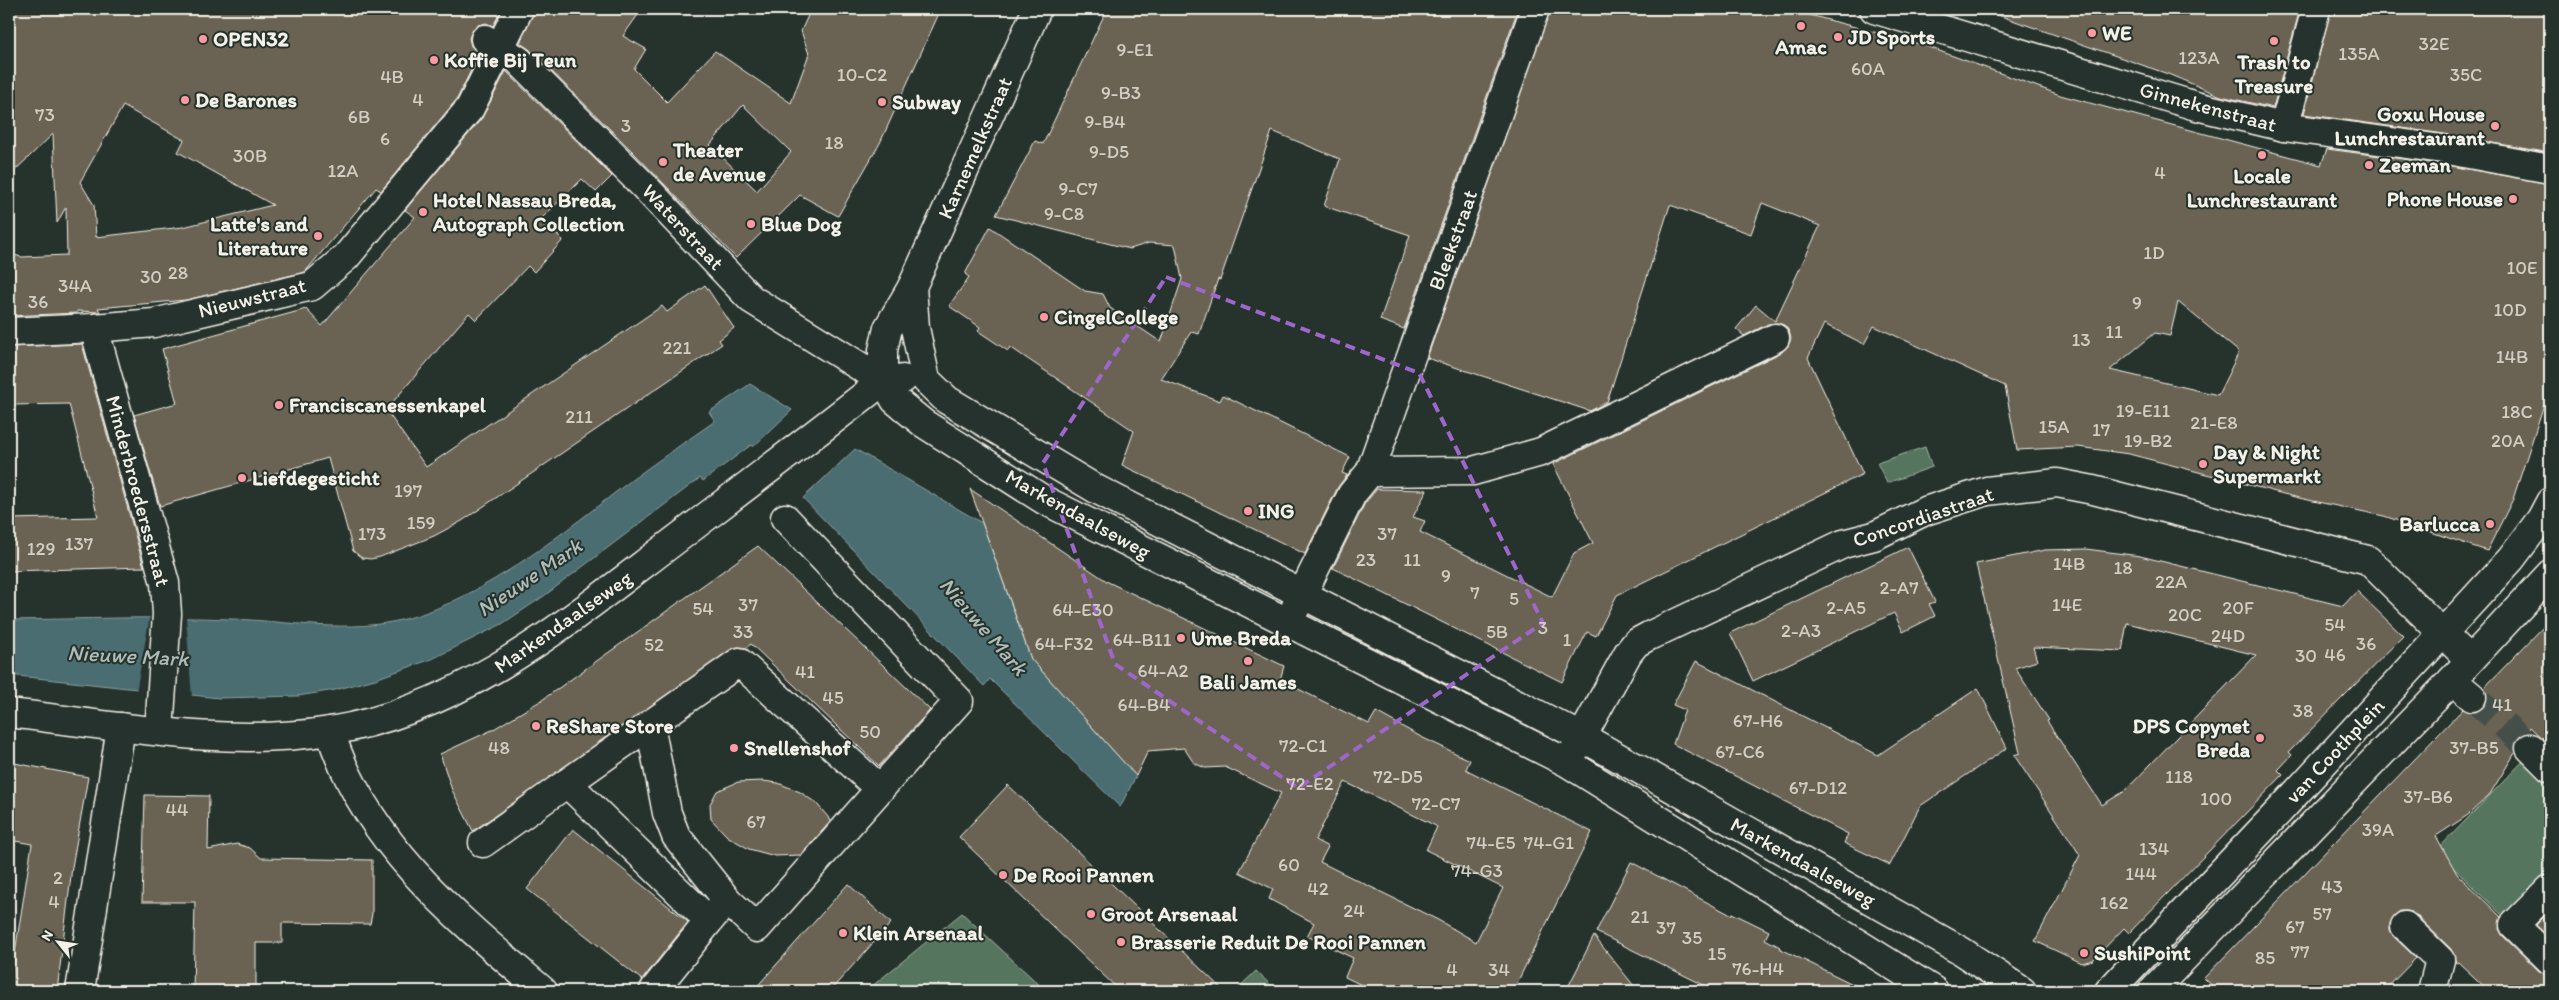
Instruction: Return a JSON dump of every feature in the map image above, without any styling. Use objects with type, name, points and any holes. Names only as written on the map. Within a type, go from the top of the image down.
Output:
[{"type":"street","name":"Nieuwstraat","points":[[9,332],[154,323],[312,286],[346,258],[470,108],[493,43],[519,9]]},
{"type":"street","name":"Karnemelkstraat","points":[[885,382],[883,359],[885,339],[892,318],[912,287],[1037,9]]},
{"type":"street","name":"Bleekstraat","points":[[1302,594],[1352,494],[1370,472],[1535,9]]},
{"type":"street","name":"Ginnekenstraat","points":[[1874,9],[2196,106],[2284,127],[2442,150],[2550,169]]},
{"type":"street","points":[[2284,127],[2316,9]]},
{"type":"street","name":"Waterstraat","points":[[493,43],[518,60],[630,172],[751,299],[885,382]]},
{"type":"street","name":"Karnemelkstraat","points":[[912,287],[915,328]]},
{"type":"street","name":"Minderbroedersstraat","points":[[94,328],[165,583],[167,614],[159,731]]},
{"type":"street","points":[[885,382],[904,379],[926,380],[915,328]]},
{"type":"street","name":"Markendaalseweg","points":[[9,713],[159,731],[244,736],[330,731],[416,708],[455,691],[529,650],[885,382],[901,346],[915,328]]},
{"type":"street","points":[[1370,472],[1473,471],[1541,452],[1775,338]]},
{"type":"street","name":"Markendaalseweg","points":[[926,380],[947,400],[1096,489],[1582,737],[1953,947],[2022,991]]},
{"type":"street","name":"Markendaalseweg","points":[[885,382],[902,407],[1044,500],[1568,763],[1934,991]]},
{"type":"street","name":"Concordiastraat","points":[[1582,737],[1628,653],[1636,643],[1843,544],[1874,536],[1925,511],[1987,491],[2057,483],[2093,490],[2368,560],[2470,660]]},
{"type":"street","name":"van Coothplein","points":[[2109,991],[2511,559],[2541,519],[2550,502]]},
{"type":"street","points":[[650,725],[667,812],[676,836],[727,900],[758,928],[959,701],[785,518]]},
{"type":"street","name":"van Coothplein","points":[[2152,991],[2462,689],[2470,660],[2550,574]]},
{"type":"street","points":[[1288,623],[1302,594]]},
{"type":"street","points":[[483,843],[740,662],[880,790]]},
{"type":"street","points":[[80,991],[121,727]]},
{"type":"street","points":[[330,731],[338,759],[348,780],[383,832],[418,878],[480,937],[543,991]]},
{"type":"street","points":[[1568,763],[1582,737]]},
{"type":"street","points":[[2530,748],[2550,768]]},
{"type":"street","points":[[567,783],[709,921]]},
{"type":"street","points":[[2550,889],[2514,925],[2550,960]]},
{"type":"street","points":[[654,990],[727,900]]},
{"type":"street","points":[[2405,926],[2440,960],[2432,991]]},
{"type":"highlighted area","points":[[1166,277],[1419,373],[1543,623],[1298,788],[1115,664],[1043,463]]},
{"type":"green space","points":[[1925,447],[1932,467],[1887,483],[1877,463]]},
{"type":"green space","points":[[2528,756],[2550,778],[2550,878],[2508,921],[2436,851]]},
{"type":"green space","points":[[962,913],[1046,991],[866,991]]},
{"type":"green space","points":[[1256,971],[1277,991],[1235,991]]},
{"type":"water","name":"Nieuwe Mark","points":[[750,384],[792,410],[753,447],[751,445],[703,481],[700,478],[544,596],[502,624],[432,659],[375,679],[335,690],[298,696],[219,698],[9,675],[9,620],[204,618],[362,626],[405,619],[435,609],[495,579],[553,540],[633,479],[715,421],[709,412]]},
{"type":"water","name":"Nieuwe Mark","points":[[855,449],[982,523],[1031,659],[1136,776],[1120,807],[990,679],[984,686],[803,498]]},
{"type":"pier","points":[[150,616],[186,616],[192,699],[136,692]]},
{"type":"building","name":"De Barones","points":[[9,9],[502,9],[493,26],[486,23],[478,25],[472,31],[469,38],[471,46],[479,54],[457,99],[381,191],[376,188],[305,272],[186,300],[98,308],[100,312],[77,311],[77,313],[9,316],[9,254],[22,257],[67,255],[66,207],[57,223],[53,134],[9,176]],"holes":[[[123,106],[184,140],[178,152],[273,205],[183,227],[96,237],[94,205],[80,182]]]},
{"type":"building","points":[[535,9],[642,9],[623,36],[646,49],[634,69],[667,102],[715,51],[791,103],[809,54],[801,31],[811,9],[941,9],[880,143],[838,216],[800,195],[736,258],[634,153],[529,49],[520,43]],"holes":[[[743,105],[791,152],[757,191],[710,145]]]},
{"type":"building","points":[[1107,9],[1518,9],[1404,329],[1380,320],[1410,235],[1324,206],[1340,159],[1272,131],[1199,334],[1191,332],[1161,379],[1220,401],[1223,395],[1350,457],[1342,473],[1347,475],[1338,487],[1305,554],[1122,465],[1134,431],[1010,347],[1008,351],[978,331],[980,327],[949,306],[969,277],[965,274],[990,227],[1085,291],[1103,294],[1110,308],[1161,342],[1182,279],[1175,245],[1149,243],[1130,249],[996,215],[1035,141],[1043,144]]},
{"type":"building","points":[[1550,9],[1787,9],[1923,45],[2060,95],[2321,165],[2327,149],[2440,164],[2550,184],[2550,386],[2513,499],[2487,551],[2384,516],[2299,498],[2129,454],[2078,447],[2017,450],[2005,386],[1874,326],[1864,344],[1824,324],[1808,358],[1863,474],[1617,595],[1596,636],[1587,632],[1562,682],[1333,568],[1365,503],[1377,489],[1427,490],[1413,517],[1425,521],[1420,532],[1552,597],[1574,553],[1593,543],[1553,464],[1782,352],[1788,346],[1791,339],[1789,331],[1784,325],[1777,323],[1768,324],[1744,336],[1736,329],[1756,305],[1775,321],[1820,226],[1762,203],[1751,234],[1670,205],[1607,402],[1590,411],[1427,358]],"holes":[[[2178,302],[2239,352],[2218,395],[2110,370],[2155,333],[2170,336]]]},
{"type":"building","points":[[1989,9],[2300,9],[2273,108],[2221,96],[2168,74],[1989,12]]},
{"type":"building","points":[[2331,9],[2550,9],[2550,153],[2444,134],[2304,114]]},
{"type":"building","points":[[506,71],[612,176],[596,192],[582,179],[541,219],[563,240],[534,272],[528,266],[476,320],[469,313],[386,410],[426,467],[662,306],[667,312],[705,285],[734,328],[719,340],[722,344],[462,521],[434,536],[380,557],[362,558],[353,551],[328,458],[160,506],[134,415],[177,403],[162,349],[306,309],[322,326],[415,217],[405,210],[482,118]]},
{"type":"building","points":[[82,344],[144,567],[9,571],[9,519],[98,517],[69,404],[9,405],[9,347]]},
{"type":"building","points":[[970,489],[1108,582],[1284,666],[1280,680],[1369,724],[1376,712],[1421,737],[1470,760],[1466,769],[1469,771],[1592,832],[1513,991],[1374,991],[1345,977],[1353,958],[1307,936],[1314,923],[1269,899],[1273,889],[1239,872],[1281,793],[1225,767],[1205,768],[1194,763],[1184,748],[1148,751],[1136,776],[1031,659]],"holes":[[[1345,782],[1437,827],[1426,850],[1503,888],[1476,942],[1438,920],[1320,862],[1328,847],[1315,840]]]},
{"type":"building","points":[[758,546],[930,710],[879,766],[751,644],[746,648],[737,647],[473,831],[452,790],[440,754],[492,730],[542,700]]},
{"type":"building","points":[[1908,547],[1935,602],[1929,604],[1935,616],[1903,632],[1894,613],[1753,681],[1730,633]]},
{"type":"building","points":[[2086,549],[2140,556],[2343,606],[2357,591],[2403,636],[2289,752],[2292,755],[2278,770],[2283,775],[2129,933],[2124,928],[2093,960],[2082,963],[2035,941],[2080,855],[2014,755],[2020,753],[1976,564],[2045,550]],"holes":[[[2127,623],[2256,655],[2125,791],[2102,805],[2015,668],[2037,661],[2033,647],[2122,651]]]},
{"type":"building","points":[[2550,620],[2550,746],[2530,727],[2527,733],[2519,737],[2515,744],[2515,753],[2490,794],[2468,815],[2436,836],[2457,874],[2501,917],[2499,929],[2503,936],[2539,971],[2550,975],[2550,991],[2489,991],[2458,962],[2456,963],[2451,949],[2416,915],[2408,911],[2400,911],[2394,916],[2390,923],[2390,930],[2394,937],[2416,958],[2384,991],[2218,991],[2204,978],[2463,709],[2477,712],[2484,707],[2487,699],[2484,688]]},
{"type":"building","points":[[1696,661],[1878,755],[1978,688],[2007,748],[1920,806],[1890,865],[1844,843],[1848,834],[1673,744],[1685,710],[1673,705]]},
{"type":"building","points":[[9,762],[88,777],[72,867],[57,991],[9,991],[32,844],[9,840]]},
{"type":"building","points":[[763,781],[778,783],[800,792],[816,803],[828,817],[830,822],[801,855],[775,856],[749,849],[727,836],[711,819],[710,804],[717,791],[738,782]]},
{"type":"building","name":"Groot Arsenaal","points":[[1008,785],[1224,991],[1120,991],[959,837]]},
{"type":"building","points":[[145,795],[209,796],[208,850],[237,844],[250,848],[261,858],[372,860],[372,914],[370,924],[282,923],[282,943],[256,943],[256,991],[193,991],[195,902],[142,902]]},
{"type":"building","points":[[573,829],[688,922],[642,980],[527,889]]},
{"type":"building","points":[[1631,862],[1731,915],[1732,913],[1769,931],[1765,939],[1779,948],[1867,991],[1716,991],[1596,932]]},
{"type":"building","name":"Klein Arsenaal","points":[[848,884],[891,923],[830,991],[753,991]]},
{"type":"building","points":[[2550,911],[2550,938],[2536,925]]},
{"type":"building","points":[[1594,936],[1638,991],[1566,991]]},
{"type":"tunnel","points":[[2472,697],[2530,748]]},
{"type":"place","name":"Amac","points":[[1801,26]]},
{"type":"place","name":"WE","points":[[2092,33]]},
{"type":"place","name":"JD Sports","points":[[1838,37]]},
{"type":"place","name":"OPEN32","points":[[203,39]]},
{"type":"place","name":"Trash to Treasure","points":[[2274,41]]},
{"type":"place","name":"Koffie Bij Teun","points":[[434,60]]},
{"type":"place","name":"De Barones","points":[[185,100]]},
{"type":"place","name":"Subway","points":[[882,102]]},
{"type":"place","name":"Goxu House Lunchrestaurant","points":[[2495,126]]},
{"type":"place","name":"Locale Lunchrestaurant","points":[[2262,155]]},
{"type":"place","name":"Theater de Avenue","points":[[663,162]]},
{"type":"place","name":"Zeeman","points":[[2369,165]]},
{"type":"place","name":"Phone House","points":[[2513,199]]},
{"type":"place","name":"Hotel Nassau Breda, Autograph Collection","points":[[423,212]]},
{"type":"place","name":"Blue Dog","points":[[751,224]]},
{"type":"place","name":"Latte's and Literature","points":[[318,236]]},
{"type":"place","name":"CingelCollege","points":[[1044,317]]},
{"type":"place","name":"Franciscanessenkapel","points":[[279,405]]},
{"type":"place","name":"Day & Night Supermarkt","points":[[2203,464]]},
{"type":"place","name":"Liefdegesticht","points":[[242,478]]},
{"type":"place","name":"ING","points":[[1248,511]]},
{"type":"place","name":"Barlucca","points":[[2490,524]]},
{"type":"place","name":"Ume Breda","points":[[1181,638]]},
{"type":"place","name":"Bali James","points":[[1248,661]]},
{"type":"place","name":"ReShare Store","points":[[536,726]]},
{"type":"place","name":"DPS Copynet Breda","points":[[2260,738]]},
{"type":"place","name":"Snellenshof","points":[[734,748]]},
{"type":"place","name":"De Rooi Pannen","points":[[1003,875]]},
{"type":"place","name":"Groot Arsenaal","points":[[1091,914]]},
{"type":"place","name":"Klein Arsenaal","points":[[843,933]]},
{"type":"place","name":"Brasserie Reduit De Rooi Pannen","points":[[1121,942]]},
{"type":"place","name":"SushiPoint","points":[[2084,953]]}]
